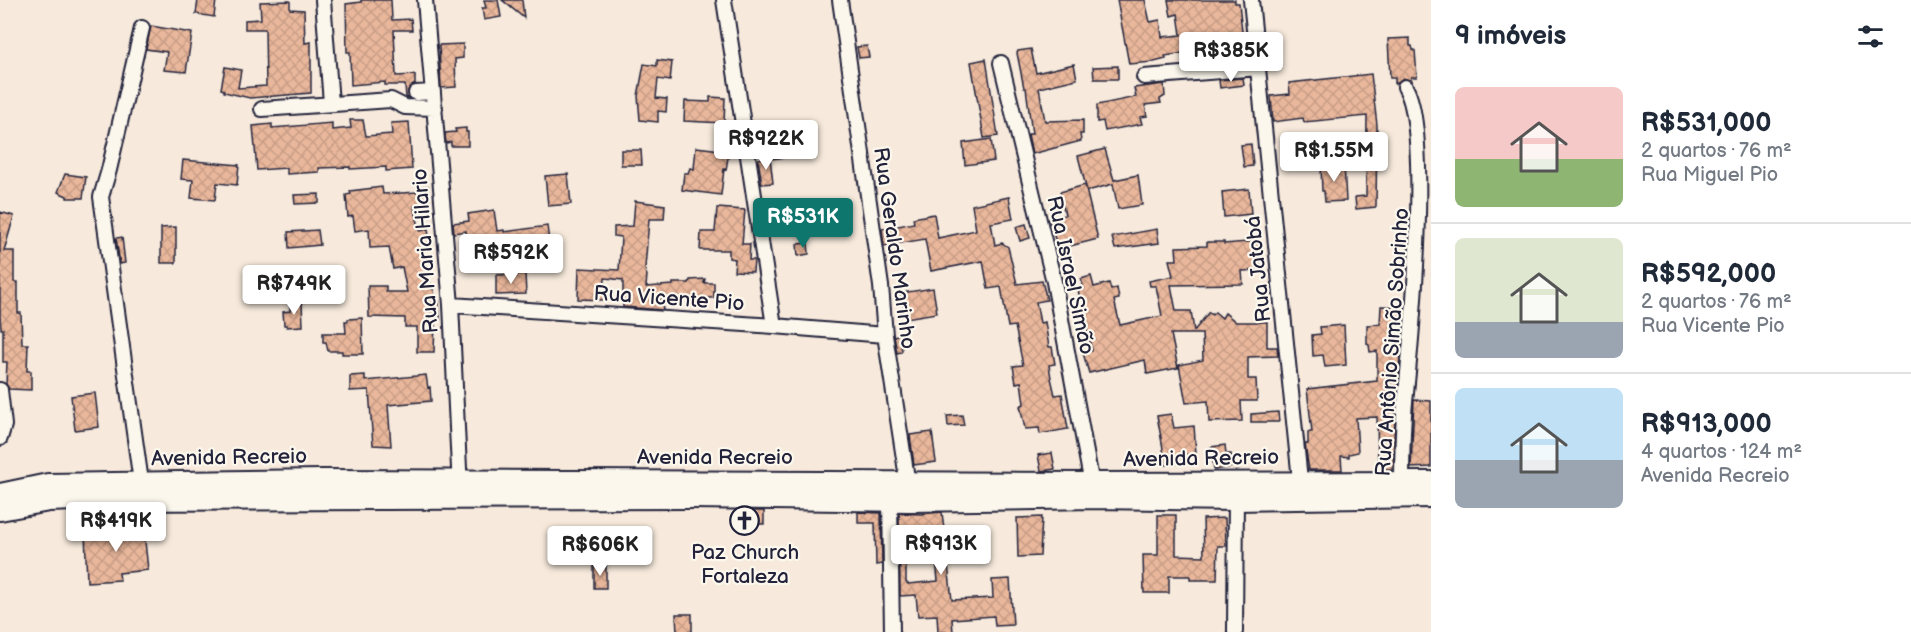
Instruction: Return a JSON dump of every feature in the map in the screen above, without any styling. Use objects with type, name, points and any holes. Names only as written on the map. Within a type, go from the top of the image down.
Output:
[{"type":"main road","name":"Avenida Recreio","points":[[0,510],[128,488],[459,480],[693,489],[890,501],[909,492]]},
{"type":"main road","name":"Avenida Recreio","points":[[1402,490],[1431,482]]},
{"type":"main road","name":"Avenida Recreio","points":[[0,494],[48,484],[460,500],[693,489],[909,492],[1402,490],[1431,497]]},
{"type":"street","points":[[323,0],[331,103]]},
{"type":"street","name":"Rua Maria Hilario","points":[[425,0],[451,305],[460,500]]},
{"type":"street","points":[[724,0],[774,326]]},
{"type":"street","name":"Rua Geraldo Marinho","points":[[840,0],[881,286],[885,335],[909,492]]},
{"type":"street","name":"Rua Jatobá","points":[[1251,0],[1260,68],[1301,490]]},
{"type":"street","points":[[128,488],[101,197],[142,28]]},
{"type":"street","name":"Rua Israel Simão","points":[[1001,63],[1054,282],[1093,491]]},
{"type":"street","points":[[1144,76],[1260,68]]},
{"type":"street","name":"Rua Antônio Simão Sobrinho","points":[[1402,490],[1406,394],[1421,253],[1426,179],[1421,118],[1414,100],[1405,87]]},
{"type":"street","points":[[262,109],[434,92]]},
{"type":"street","points":[[405,96],[405,107],[435,108]]},
{"type":"street","name":"Rua Vicente Pio","points":[[451,305],[885,335]]},
{"type":"street","points":[[0,390],[4,429],[0,438]]},
{"type":"street","points":[[1235,632],[1236,491]]},
{"type":"street","points":[[890,501],[892,632]]},
{"type":"building","points":[[198,0],[216,0],[214,17],[196,14]]},
{"type":"building","points":[[361,0],[391,0],[392,20],[411,19],[412,30],[394,30],[396,76],[415,75],[415,84],[408,90],[409,98],[406,97],[405,85],[385,85],[385,82],[351,85],[350,52],[347,52],[346,4],[361,2]]},
{"type":"building","points":[[484,0],[498,0],[501,17],[484,20],[482,8],[486,8]]},
{"type":"building","points":[[502,0],[522,0],[524,18]]},
{"type":"building","points":[[1117,0],[1145,0],[1150,22],[1160,20],[1162,37],[1181,35],[1178,14],[1171,16],[1168,0],[1235,0],[1235,3],[1239,3],[1245,60],[1215,62],[1214,55],[1202,56],[1202,50],[1165,56],[1166,59],[1154,62],[1129,64]]},
{"type":"building","points":[[290,1],[290,9],[304,10],[305,43],[311,42],[311,93],[250,98],[224,92],[221,89],[225,67],[241,70],[238,88],[266,86],[265,29],[245,29],[245,20],[261,19],[260,2]]},
{"type":"building","points":[[151,26],[192,33],[186,72],[164,70],[167,52],[146,49]]},
{"type":"building","points":[[1410,38],[1410,46],[1415,50],[1417,77],[1411,77],[1412,81],[1403,78],[1395,84],[1395,78],[1390,78],[1388,39]]},
{"type":"building","points":[[463,44],[463,58],[455,59],[456,87],[441,88],[439,45]]},
{"type":"building","points":[[867,46],[869,57],[859,58],[857,47]]},
{"type":"building","points":[[1031,49],[1036,73],[1074,64],[1077,79],[1039,88],[1045,121],[1083,120],[1081,141],[1032,154],[1028,134],[1032,134],[1026,88],[1024,88],[1017,53]]},
{"type":"building","points":[[986,59],[998,136],[984,138],[971,62]]},
{"type":"building","points":[[657,60],[672,62],[670,81],[658,79],[656,98],[667,99],[666,112],[658,111],[658,122],[640,120],[638,96],[644,64],[657,66]]},
{"type":"building","points":[[1118,66],[1118,79],[1094,79],[1093,67]]},
{"type":"building","points":[[1371,74],[1377,125],[1376,207],[1356,209],[1355,197],[1366,196],[1367,116],[1304,122],[1303,118],[1273,122],[1271,96],[1290,94],[1289,83]]},
{"type":"building","points":[[1243,78],[1244,85],[1220,88],[1219,80]]},
{"type":"building","points":[[1164,84],[1165,96],[1160,99],[1161,103],[1145,105],[1147,116],[1140,117],[1142,124],[1105,131],[1103,121],[1097,122],[1097,105],[1136,97],[1134,88]]},
{"type":"building","points":[[710,97],[725,98],[724,123],[684,121],[685,101],[710,102]]},
{"type":"building","points":[[350,120],[363,120],[366,136],[392,134],[391,123],[409,122],[412,169],[386,171],[386,167],[319,168],[319,172],[287,174],[287,168],[257,170],[253,126],[272,124],[272,128],[332,123],[332,130],[351,128]]},
{"type":"building","points":[[466,128],[468,146],[451,146],[451,142],[446,143],[445,133]]},
{"type":"building","points":[[803,128],[806,155],[770,159],[767,132]]},
{"type":"building","points":[[991,139],[994,161],[965,165],[963,143]]},
{"type":"building","points":[[1251,144],[1253,166],[1244,167],[1241,145]]},
{"type":"building","points":[[696,147],[729,151],[721,195],[682,190],[684,173],[688,173],[690,168],[694,169]]},
{"type":"building","points":[[1105,149],[1114,180],[1138,175],[1142,205],[1118,209],[1113,184],[1087,191],[1078,156]]},
{"type":"building","points":[[621,150],[641,150],[642,165],[621,165]]},
{"type":"building","points":[[770,157],[773,183],[762,184],[758,159]]},
{"type":"building","points":[[183,160],[239,165],[237,185],[217,183],[215,200],[191,198],[193,180],[181,179]]},
{"type":"building","points":[[1344,164],[1346,201],[1325,202],[1321,166]]},
{"type":"building","points":[[65,174],[86,177],[83,198],[67,198],[58,192]]},
{"type":"building","points":[[568,174],[571,204],[548,206],[545,176]]},
{"type":"building","points":[[1085,185],[1098,239],[1058,249],[1049,219],[1065,215],[1060,192]]},
{"type":"building","points":[[428,186],[430,216],[421,216],[420,205],[414,206],[420,231],[428,229],[430,243],[423,245],[425,262],[432,289],[434,288],[435,301],[439,301],[440,320],[435,320],[434,352],[417,352],[417,327],[405,327],[405,318],[369,317],[368,286],[386,286],[386,292],[407,292],[402,267],[393,269],[389,247],[370,248],[369,229],[355,231],[353,216],[348,217],[346,195],[351,194],[350,191],[382,187],[383,194],[419,192],[419,187]]},
{"type":"building","points":[[1249,189],[1251,214],[1224,217],[1222,192]]},
{"type":"building","points":[[319,194],[319,203],[295,204],[294,195]]},
{"type":"building","points":[[1009,197],[1013,219],[991,223],[995,245],[1002,243],[1008,247],[1017,284],[1042,281],[1047,300],[1036,302],[1040,323],[1045,322],[1049,347],[1052,347],[1055,364],[1049,365],[1051,378],[1055,395],[1062,394],[1068,429],[1040,434],[1039,428],[1025,429],[1020,406],[1024,404],[1021,382],[1016,383],[1013,366],[1023,365],[1015,326],[1008,327],[1001,287],[988,289],[983,261],[931,271],[925,239],[884,246],[882,229],[914,223],[913,218],[934,214],[938,238],[976,230],[972,205]]},
{"type":"building","points":[[635,201],[665,205],[664,219],[649,219],[645,268],[646,287],[689,283],[690,280],[705,279],[704,283],[714,283],[714,298],[661,297],[663,310],[623,307],[623,280],[605,278],[604,300],[578,299],[579,268],[619,270],[621,237],[614,236],[614,227],[633,226]]},
{"type":"building","points":[[816,204],[817,214],[808,216],[806,206]]},
{"type":"building","points":[[717,208],[745,210],[742,244],[750,244],[749,260],[754,260],[753,272],[734,271],[735,259],[729,258],[729,250],[700,250],[701,232],[715,232]]},
{"type":"building","points":[[494,210],[497,231],[547,226],[549,241],[519,245],[520,254],[496,257],[497,263],[475,265],[474,251],[469,252],[466,231],[454,233],[453,223],[469,221],[468,214]]},
{"type":"building","points":[[0,212],[14,216],[4,251],[14,251],[14,282],[18,282],[18,313],[21,313],[22,344],[28,344],[27,371],[31,371],[31,390],[9,389],[6,384],[7,362],[3,362],[3,329],[1,329],[0,316]]},
{"type":"building","points":[[1026,224],[1030,238],[1020,241],[1016,227]]},
{"type":"building","points":[[176,227],[176,263],[161,263],[161,228]]},
{"type":"building","points":[[1157,229],[1159,243],[1115,249],[1112,237]]},
{"type":"building","points":[[318,230],[320,245],[289,248],[288,232]]},
{"type":"building","points":[[122,237],[125,263],[120,264],[116,238]]},
{"type":"building","points":[[1259,241],[1262,257],[1259,257],[1260,270],[1242,271],[1243,284],[1171,285],[1176,311],[1191,311],[1194,331],[1209,312],[1212,315],[1215,312],[1222,318],[1225,313],[1236,322],[1267,322],[1267,347],[1277,347],[1278,356],[1248,357],[1248,379],[1256,379],[1257,401],[1241,401],[1242,421],[1209,422],[1208,401],[1186,403],[1179,365],[1203,360],[1202,334],[1171,334],[1178,368],[1147,374],[1145,360],[1089,373],[1083,353],[1092,351],[1078,290],[1084,289],[1081,279],[1091,276],[1094,287],[1109,283],[1111,290],[1117,288],[1119,299],[1114,300],[1120,325],[1162,316],[1156,286],[1150,286],[1149,281],[1173,276],[1169,260],[1177,260],[1176,247],[1207,246],[1207,242],[1224,242],[1224,244]]},
{"type":"building","points":[[808,243],[809,254],[798,256],[797,244]]},
{"type":"building","points":[[525,274],[526,294],[496,295],[496,275]]},
{"type":"building","points":[[933,288],[937,313],[906,318],[901,293]]},
{"type":"building","points":[[302,303],[303,326],[287,327],[284,325],[283,312],[290,311],[290,304]]},
{"type":"building","points":[[1381,306],[1404,307],[1393,469],[1378,469],[1377,417],[1356,418],[1358,452],[1349,454],[1349,457],[1341,456],[1342,470],[1309,470],[1305,444],[1308,444],[1308,432],[1312,432],[1307,389],[1377,381],[1377,351],[1370,352],[1367,344],[1367,325],[1380,324]]},
{"type":"building","points":[[362,318],[363,354],[328,351],[326,342],[323,342],[323,333],[346,333],[345,321]]},
{"type":"building","points":[[1344,325],[1346,365],[1325,367],[1323,355],[1313,356],[1312,335],[1321,334],[1320,327]]},
{"type":"building","points":[[899,334],[902,350],[897,353],[894,336]]},
{"type":"building","points":[[365,375],[365,381],[426,375],[431,401],[388,405],[391,446],[373,445],[369,390],[350,391],[350,376]]},
{"type":"building","points":[[95,393],[99,427],[75,430],[71,396]]},
{"type":"building","points":[[1414,400],[1431,401],[1431,467],[1411,468]]},
{"type":"building","points":[[1278,412],[1279,422],[1251,422],[1251,414]]},
{"type":"building","points":[[1171,414],[1174,428],[1194,426],[1196,454],[1179,455],[1180,463],[1166,465],[1157,416]]},
{"type":"building","points":[[962,415],[964,425],[948,426],[947,416]]},
{"type":"building","points":[[932,432],[936,462],[914,465],[910,435]]},
{"type":"building","points":[[1225,445],[1226,454],[1231,454],[1233,467],[1214,470],[1211,447]]},
{"type":"building","points":[[1052,453],[1055,469],[1041,471],[1038,455]]},
{"type":"building","points":[[736,511],[764,511],[764,524],[736,524]]},
{"type":"building","points":[[858,512],[881,513],[882,564],[876,565],[875,523],[858,523]]},
{"type":"building","points":[[942,512],[952,600],[993,598],[992,580],[1010,579],[1013,625],[995,626],[994,616],[952,619],[953,632],[938,632],[937,615],[918,616],[916,595],[900,596],[899,513]],"holes":[[[936,560],[938,581],[908,584],[906,564],[914,563],[914,561]]]},
{"type":"building","points":[[1158,515],[1176,515],[1176,555],[1204,556],[1203,519],[1225,518],[1226,546],[1218,546],[1217,580],[1190,580],[1190,576],[1169,576],[1169,593],[1144,593],[1143,555],[1158,555]]},
{"type":"building","points":[[1042,517],[1040,556],[1018,557],[1017,518]]},
{"type":"building","points":[[143,522],[148,570],[119,573],[120,580],[87,582],[85,533],[120,531],[119,524]]},
{"type":"building","points":[[594,565],[606,566],[606,588],[594,588]]},
{"type":"building","points":[[676,614],[692,614],[692,632],[677,632]]},
{"type":"place","name":"Paz Church Fortaleza","points":[[745,521]]}]
